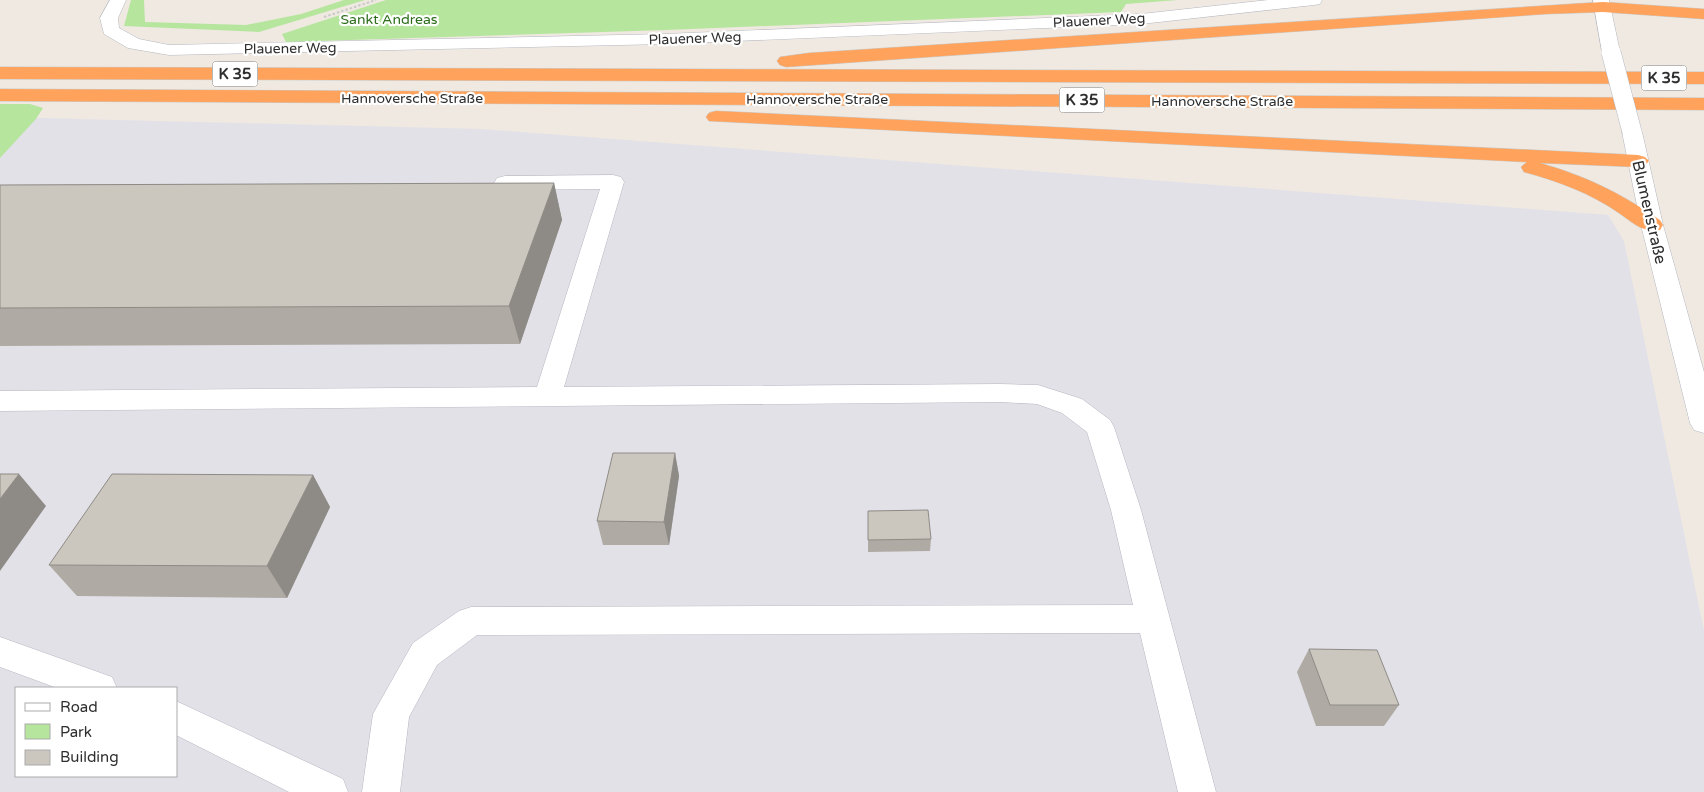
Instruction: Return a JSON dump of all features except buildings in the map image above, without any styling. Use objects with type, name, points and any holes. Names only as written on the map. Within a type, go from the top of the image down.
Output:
[{"type":"highway","points":[[698,76],[809,58],[1602,4],[1704,14]]},
{"type":"highway","name":"Hannoversche Straße","points":[[0,73],[1704,78]]},
{"type":"highway","name":"Hannoversche Straße","points":[[0,95],[1704,104]]},
{"type":"highway","points":[[528,99],[586,110],[1638,161]]},
{"type":"highway","points":[[1474,153],[1570,178],[1614,200],[1652,225]]},
{"type":"street","name":"Plauener Weg","points":[[118,0],[109,18],[110,30],[134,44],[169,50],[665,39],[1314,0]]},
{"type":"street","name":"Blumenstraße","points":[[1602,4],[1611,52],[1632,132],[1652,225],[1704,423]]},
{"type":"street","points":[[484,184],[613,182],[548,396]]},
{"type":"street","points":[[0,401],[1000,393],[1038,395],[1072,406],[1100,427],[1126,510],[1196,792]]},
{"type":"street","points":[[381,792],[391,714],[425,654],[471,621],[1153,619]]},
{"type":"street","points":[[0,652],[95,687]]},
{"type":"street","points":[[178,718],[329,792]]},
{"type":"shaded area","points":[[0,117],[481,129],[1608,215],[1624,241],[1704,631],[1704,792],[0,792]]},
{"type":"green space","points":[[131,0],[144,0],[145,22],[246,25],[301,14],[344,0],[365,0],[259,32],[124,26]]},
{"type":"green space","name":"Sankt Andreas","points":[[386,0],[1178,0],[1126,4],[1121,12],[666,30],[286,42],[282,34]]},
{"type":"green space","points":[[0,104],[30,104],[43,108],[36,119],[0,158]]}]
